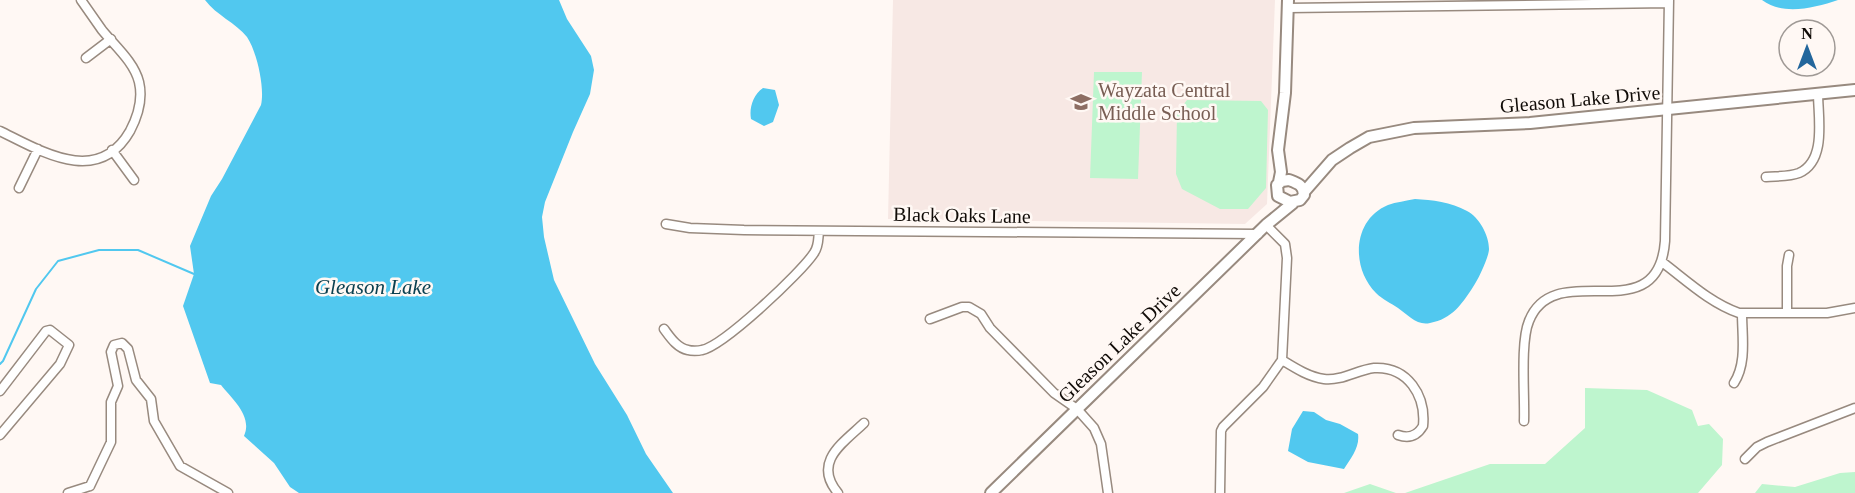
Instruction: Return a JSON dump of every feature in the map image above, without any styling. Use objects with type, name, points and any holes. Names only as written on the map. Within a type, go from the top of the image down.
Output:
[{"type":"main road","points":[[1288,4],[1285,93],[1280,142],[1284,150],[1286,171],[1284,181],[1276,192],[1280,198],[1293,203]]},
{"type":"main road","name":"Gleason Lake Drive","points":[[991,493],[1270,222],[1293,203],[1303,198],[1302,189],[1322,173],[1332,160],[1369,137],[1414,128],[1530,123],[1855,90]]},
{"type":"main road","points":[[1284,181],[1302,189]]},
{"type":"main road","name":"Gleason Lake Drive","points":[[1270,222],[1280,198]]},
{"type":"street","points":[[0,131],[38,149],[72,161],[97,158],[112,150],[127,135],[136,119],[141,94],[139,82],[134,70],[81,0]]},
{"type":"street","points":[[1288,4],[1669,1],[1665,228],[1662,262],[1653,278],[1645,284],[1624,290],[1562,293],[1543,302],[1536,309],[1530,318],[1525,339],[1524,422]]},
{"type":"street","points":[[86,58],[111,39]]},
{"type":"street","points":[[1766,177],[1799,173],[1814,161],[1818,142],[1818,93]]},
{"type":"street","points":[[20,188],[38,149]]},
{"type":"street","points":[[112,150],[134,180]]},
{"type":"street","points":[[1220,493],[1221,431],[1263,387],[1282,360],[1287,258],[1285,244],[1270,222]]},
{"type":"street","name":"Black Oaks Lane","points":[[666,224],[690,228],[819,231],[1258,234]]},
{"type":"street","points":[[664,329],[672,340],[688,351],[702,350],[713,345],[744,322],[796,274],[815,253],[819,231]]},
{"type":"street","points":[[1787,313],[1789,255]]},
{"type":"street","points":[[1662,262],[1715,302],[1726,309],[1742,313],[1827,313],[1855,308]]},
{"type":"street","points":[[930,319],[962,307],[981,314],[990,328],[1057,396],[1077,409],[1098,435],[1108,493]]},
{"type":"street","points":[[1734,383],[1740,374],[1742,363],[1742,313]]},
{"type":"street","points":[[0,391],[46,331],[51,330],[69,345],[60,364],[0,435]]},
{"type":"street","points":[[68,493],[91,489],[111,442],[111,402],[118,386],[111,348],[118,343],[126,345],[135,377],[151,399],[152,417],[180,466],[228,493]]},
{"type":"street","points":[[1282,360],[1304,373],[1323,379],[1345,377],[1374,368],[1395,372],[1405,377],[1419,394],[1423,404],[1423,426],[1415,435],[1409,437],[1398,435]]},
{"type":"street","points":[[118,386],[138,382]]},
{"type":"street","points":[[1745,459],[1757,447],[1767,442],[1855,408]]},
{"type":"street","points":[[838,493],[828,473],[831,457],[835,450],[864,423]]},
{"type":"shaded area","name":"Wayzata Central Middle School","points":[[893,0],[1275,0],[1267,204],[1245,224],[888,219]]},
{"type":"green space","points":[[1094,72],[1142,72],[1138,179],[1090,178]]},
{"type":"green space","points":[[1187,100],[1261,101],[1268,110],[1266,188],[1248,209],[1220,209],[1182,189],[1176,174],[1177,113]]},
{"type":"green space","points":[[1585,388],[1647,390],[1692,410],[1698,426],[1709,424],[1723,439],[1722,465],[1698,493],[1405,493],[1490,464],[1545,464],[1585,428]]},
{"type":"green space","points":[[1855,472],[1855,493],[1755,493],[1762,484],[1795,487],[1840,473]]},
{"type":"green space","points":[[1370,484],[1396,493],[1344,493]]},
{"type":"water","name":"Gleason Lake","points":[[205,0],[559,0],[567,19],[591,56],[594,70],[590,94],[545,202],[542,217],[544,237],[554,280],[595,364],[627,415],[646,454],[673,493],[299,493],[290,487],[274,463],[244,436],[246,422],[240,408],[221,385],[210,383],[183,306],[194,274],[190,246],[211,196],[261,105],[262,98],[259,70],[247,37]]},
{"type":"water","points":[[1762,0],[1838,0],[1809,8],[1789,9],[1770,5]]},
{"type":"water","points":[[763,88],[775,90],[779,105],[773,122],[764,126],[751,119],[751,106],[754,98]]},
{"type":"water","points":[[1415,199],[1448,204],[1471,214],[1482,227],[1489,249],[1478,279],[1460,305],[1444,318],[1425,324],[1413,319],[1376,293],[1362,271],[1359,258],[1362,233],[1367,222],[1376,212],[1388,205]]},
{"type":"water","points":[[1303,411],[1314,412],[1358,434],[1356,448],[1344,469],[1308,462],[1288,451],[1292,429]]},
{"type":"waterway","points":[[0,364],[36,289],[58,261],[99,250],[138,250],[194,274]]},
{"type":"place","name":"Wayzata Central Middle School","points":[[1081,102]]}]
